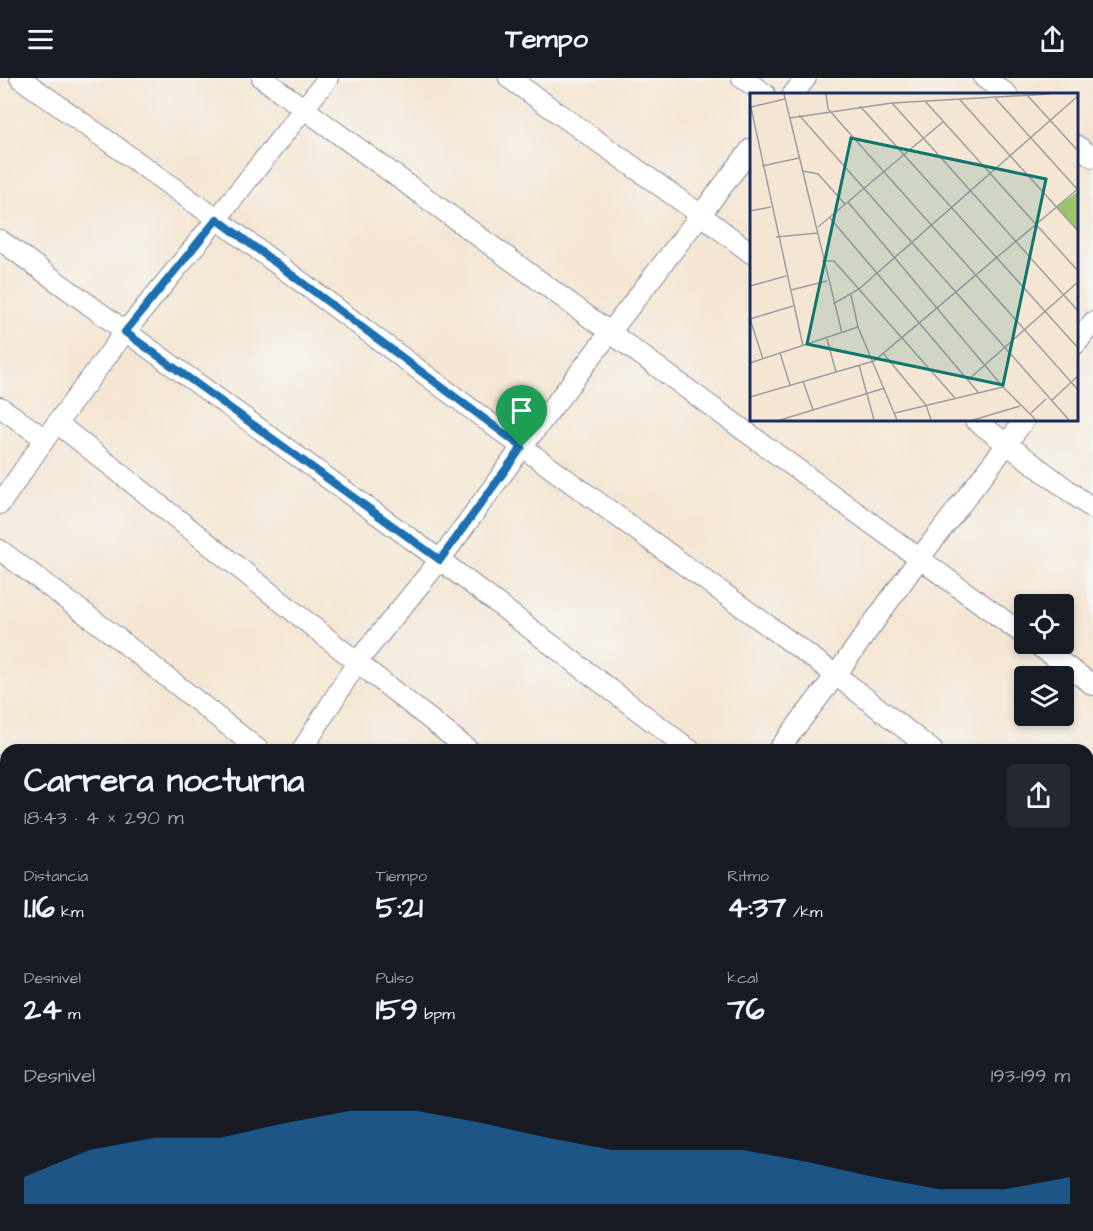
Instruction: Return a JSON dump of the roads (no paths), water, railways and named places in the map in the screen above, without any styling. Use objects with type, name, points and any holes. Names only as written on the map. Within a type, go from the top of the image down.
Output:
[{"type":"street","points":[[20,78],[217,219],[522,447],[836,675],[924,744]]},
{"type":"street","points":[[262,78],[1014,628]]},
{"type":"street","points":[[0,504],[45,439],[125,332],[328,78]]},
{"type":"street","points":[[509,78],[750,252]]},
{"type":"street","points":[[742,78],[764,93]]},
{"type":"street","points":[[794,93],[806,78]]},
{"type":"street","points":[[984,78],[1006,93]]},
{"type":"street","points":[[1078,147],[1093,158]]},
{"type":"street","points":[[306,744],[357,662],[440,560],[522,447],[750,150]]},
{"type":"street","points":[[0,240],[440,560],[682,744]]},
{"type":"street","points":[[0,407],[45,439]]},
{"type":"street","points":[[978,422],[1093,510]]},
{"type":"street","points":[[783,744],[1023,422]]},
{"type":"street","points":[[57,423],[462,744]]},
{"type":"street","points":[[0,550],[115,636],[252,744]]},
{"type":"street","points":[[1050,654],[1093,684]]}]
